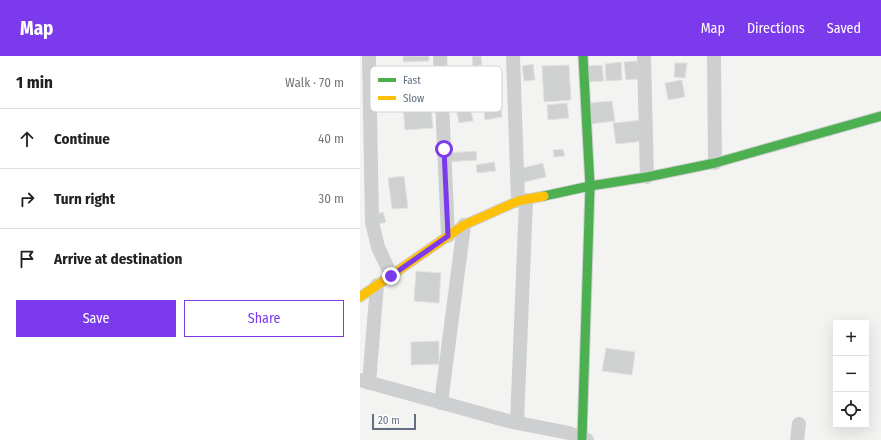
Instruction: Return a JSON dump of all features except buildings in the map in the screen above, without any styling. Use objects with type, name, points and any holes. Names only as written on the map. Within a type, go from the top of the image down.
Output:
[{"type":"main road","points":[[583,56],[590,186],[584,439]]},
{"type":"main road","points":[[360,297],[464,225],[522,200],[590,186],[647,178],[716,163],[881,116]]},
{"type":"street","points":[[369,56],[370,111]]},
{"type":"street","points":[[440,56],[440,66]]},
{"type":"street","points":[[513,56],[522,200],[517,423]]},
{"type":"street","points":[[644,56],[647,178]]},
{"type":"street","points":[[714,56],[716,163]]},
{"type":"street","points":[[370,112],[372,222],[378,247],[391,276]]},
{"type":"street","points":[[442,112],[448,236]]},
{"type":"street","points":[[441,403],[464,225]]},
{"type":"street","points":[[377,285],[364,381],[517,423],[569,433],[584,439]]},
{"type":"street","points":[[797,440],[799,424]]},
{"type":"traffic: fast","points":[[582,438],[590,186],[583,56]]},
{"type":"traffic: fast","points":[[544,196],[715,163],[881,116]]},
{"type":"traffic: slow","points":[[360,297],[464,225],[518,201],[544,196]]},
{"type":"route","points":[[391,276],[448,236],[444,149]]}]
